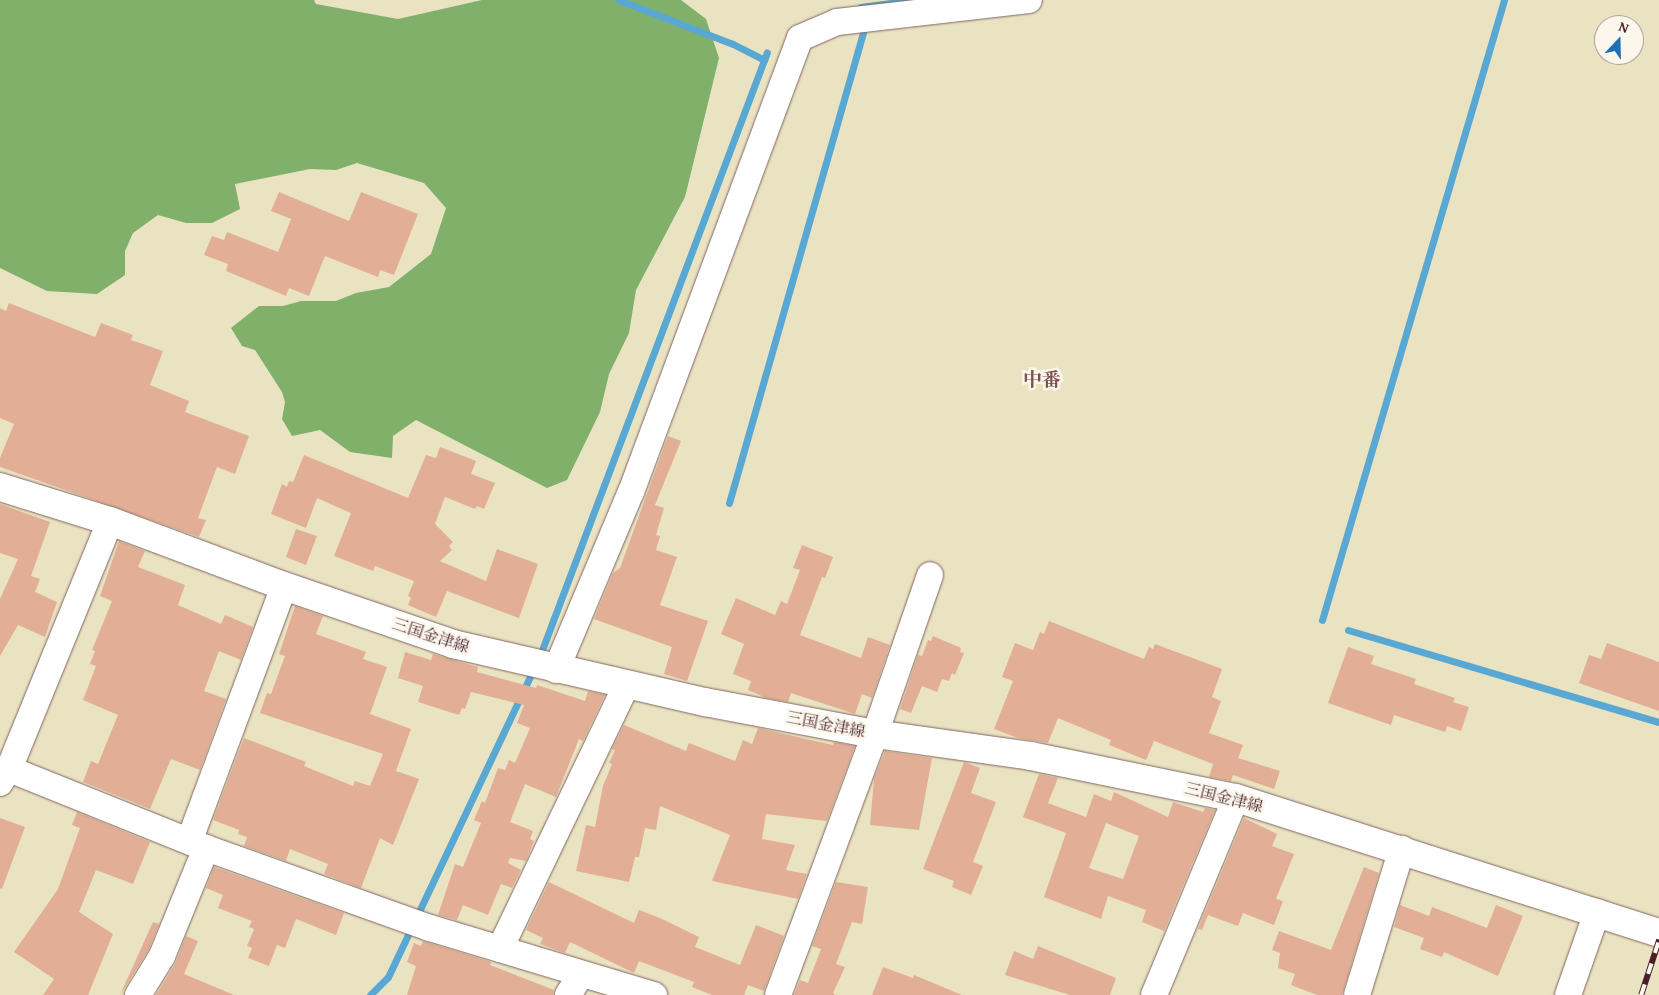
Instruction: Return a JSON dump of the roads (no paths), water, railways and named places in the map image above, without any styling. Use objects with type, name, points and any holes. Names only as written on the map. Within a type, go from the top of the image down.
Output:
[{"type":"main road","name":"三国金津線","points":[[0,487],[110,521],[284,586],[453,644],[626,686],[876,734],[1031,756],[1236,798],[1402,849],[1659,933]]},
{"type":"street","points":[[543,666],[631,492],[800,38],[837,22],[1029,0]]},
{"type":"street","points":[[110,521],[5,776],[438,930],[500,949],[574,984],[654,995]]},
{"type":"street","points":[[778,995],[876,734],[930,575]]},
{"type":"street","points":[[138,995],[162,956],[284,586]]},
{"type":"street","points":[[500,949],[626,686]]},
{"type":"street","points":[[1154,995],[1236,798]]},
{"type":"street","points":[[1357,995],[1402,849]]},
{"type":"street","points":[[1568,995],[1597,912]]},
{"type":"waterway","points":[[619,0],[733,44],[764,60]]},
{"type":"waterway","points":[[861,7],[913,0]]},
{"type":"waterway","points":[[1322,620],[1504,0]]},
{"type":"waterway","points":[[729,503],[863,33]]},
{"type":"waterway","points":[[539,658],[767,52]]},
{"type":"waterway","points":[[1348,630],[1659,722]]},
{"type":"waterway","points":[[370,995],[388,977],[534,668]]},
{"type":"railway","points":[[1641,995],[1659,940]]},
{"type":"district","name":"中番","points":[[1042,380]]}]
